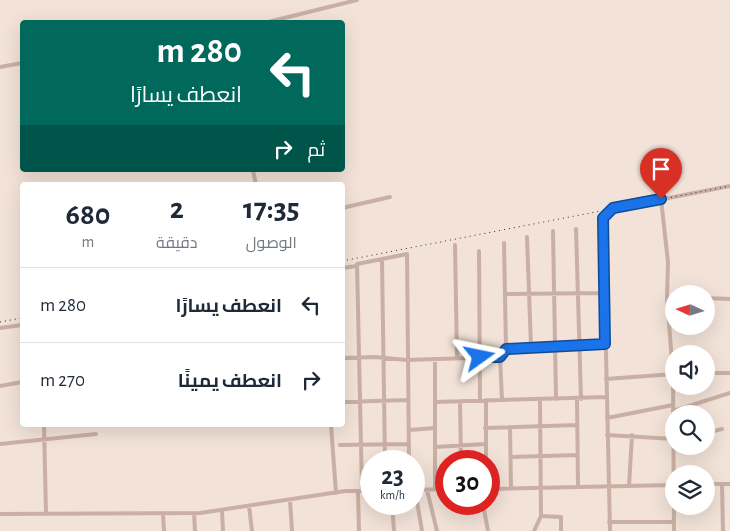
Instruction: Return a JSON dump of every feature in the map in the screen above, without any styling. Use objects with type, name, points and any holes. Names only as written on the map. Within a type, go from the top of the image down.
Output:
[{"type":"street","points":[[276,20],[356,0]]},
{"type":"street","points":[[0,66],[20,63]]},
{"type":"street","points":[[610,531],[603,218],[613,208],[730,186]]},
{"type":"street","points":[[345,207],[390,197]]},
{"type":"street","points":[[661,199],[668,262],[667,285]]},
{"type":"street","points":[[576,229],[579,346],[578,487]]},
{"type":"street","points":[[553,231],[556,399]]},
{"type":"street","points":[[527,237],[531,348]]},
{"type":"street","points":[[502,400],[500,357],[506,349],[504,243]]},
{"type":"street","points":[[455,245],[457,357]]},
{"type":"street","points":[[479,250],[480,400]]},
{"type":"street","points":[[345,268],[407,254],[409,450]]},
{"type":"street","points":[[382,260],[385,450]]},
{"type":"street","points":[[357,266],[361,450]]},
{"type":"street","points":[[505,294],[605,293]]},
{"type":"street","points":[[715,298],[730,299]]},
{"type":"street","points":[[0,328],[20,325]]},
{"type":"street","points":[[506,349],[605,344]]},
{"type":"street","points":[[345,358],[383,357],[407,360],[500,357]]},
{"type":"street","points":[[435,358],[435,450]]},
{"type":"street","points":[[715,374],[730,373]]},
{"type":"street","points":[[606,379],[665,375]]},
{"type":"street","points":[[0,386],[20,382]]},
{"type":"street","points":[[693,405],[730,393]]},
{"type":"street","points":[[673,395],[673,405]]},
{"type":"street","points":[[435,402],[606,397]]},
{"type":"street","points":[[534,531],[541,516],[540,399]]},
{"type":"street","points":[[345,402],[408,400]]},
{"type":"street","points":[[485,450],[486,400]]},
{"type":"street","points":[[460,401],[461,450]]},
{"type":"street","points":[[607,418],[665,407]]},
{"type":"street","points":[[485,428],[577,425]]},
{"type":"street","points":[[44,427],[46,513]]},
{"type":"street","points":[[331,427],[336,493]]},
{"type":"street","points":[[510,427],[511,488]]},
{"type":"street","points":[[409,430],[435,428]]},
{"type":"street","points":[[715,430],[722,429]]},
{"type":"street","points":[[0,444],[96,434]]},
{"type":"street","points":[[607,435],[665,438]]},
{"type":"street","points":[[629,486],[632,435]]},
{"type":"street","points":[[340,445],[409,444]]},
{"type":"street","points":[[435,446],[485,444]]},
{"type":"street","points":[[511,457],[577,455]]},
{"type":"street","points":[[715,484],[730,484]]},
{"type":"street","points":[[722,484],[723,531]]},
{"type":"street","points":[[500,488],[665,485]]},
{"type":"street","points":[[435,490],[427,490],[438,531]]},
{"type":"street","points":[[0,514],[194,514],[360,491],[359,531]]},
{"type":"street","points":[[290,500],[292,531]]},
{"type":"street","points":[[249,506],[252,531]]},
{"type":"street","points":[[222,510],[223,531]]},
{"type":"street","points":[[164,514],[164,531]]},
{"type":"street","points":[[194,514],[195,531]]},
{"type":"street","points":[[393,515],[394,531]]},
{"type":"street","points":[[419,515],[422,531]]},
{"type":"street","points":[[485,515],[488,531]]},
{"type":"street","points":[[674,515],[674,531]]},
{"type":"street","points":[[541,516],[561,517],[561,531]]},
{"type":"street","points":[[609,522],[674,522]]},
{"type":"railway","points":[[345,260],[730,186]]},
{"type":"railway","points":[[0,322],[20,318]]},
{"type":"route","points":[[480,357],[500,357],[506,349],[605,344],[603,218],[613,208],[661,199]]}]
